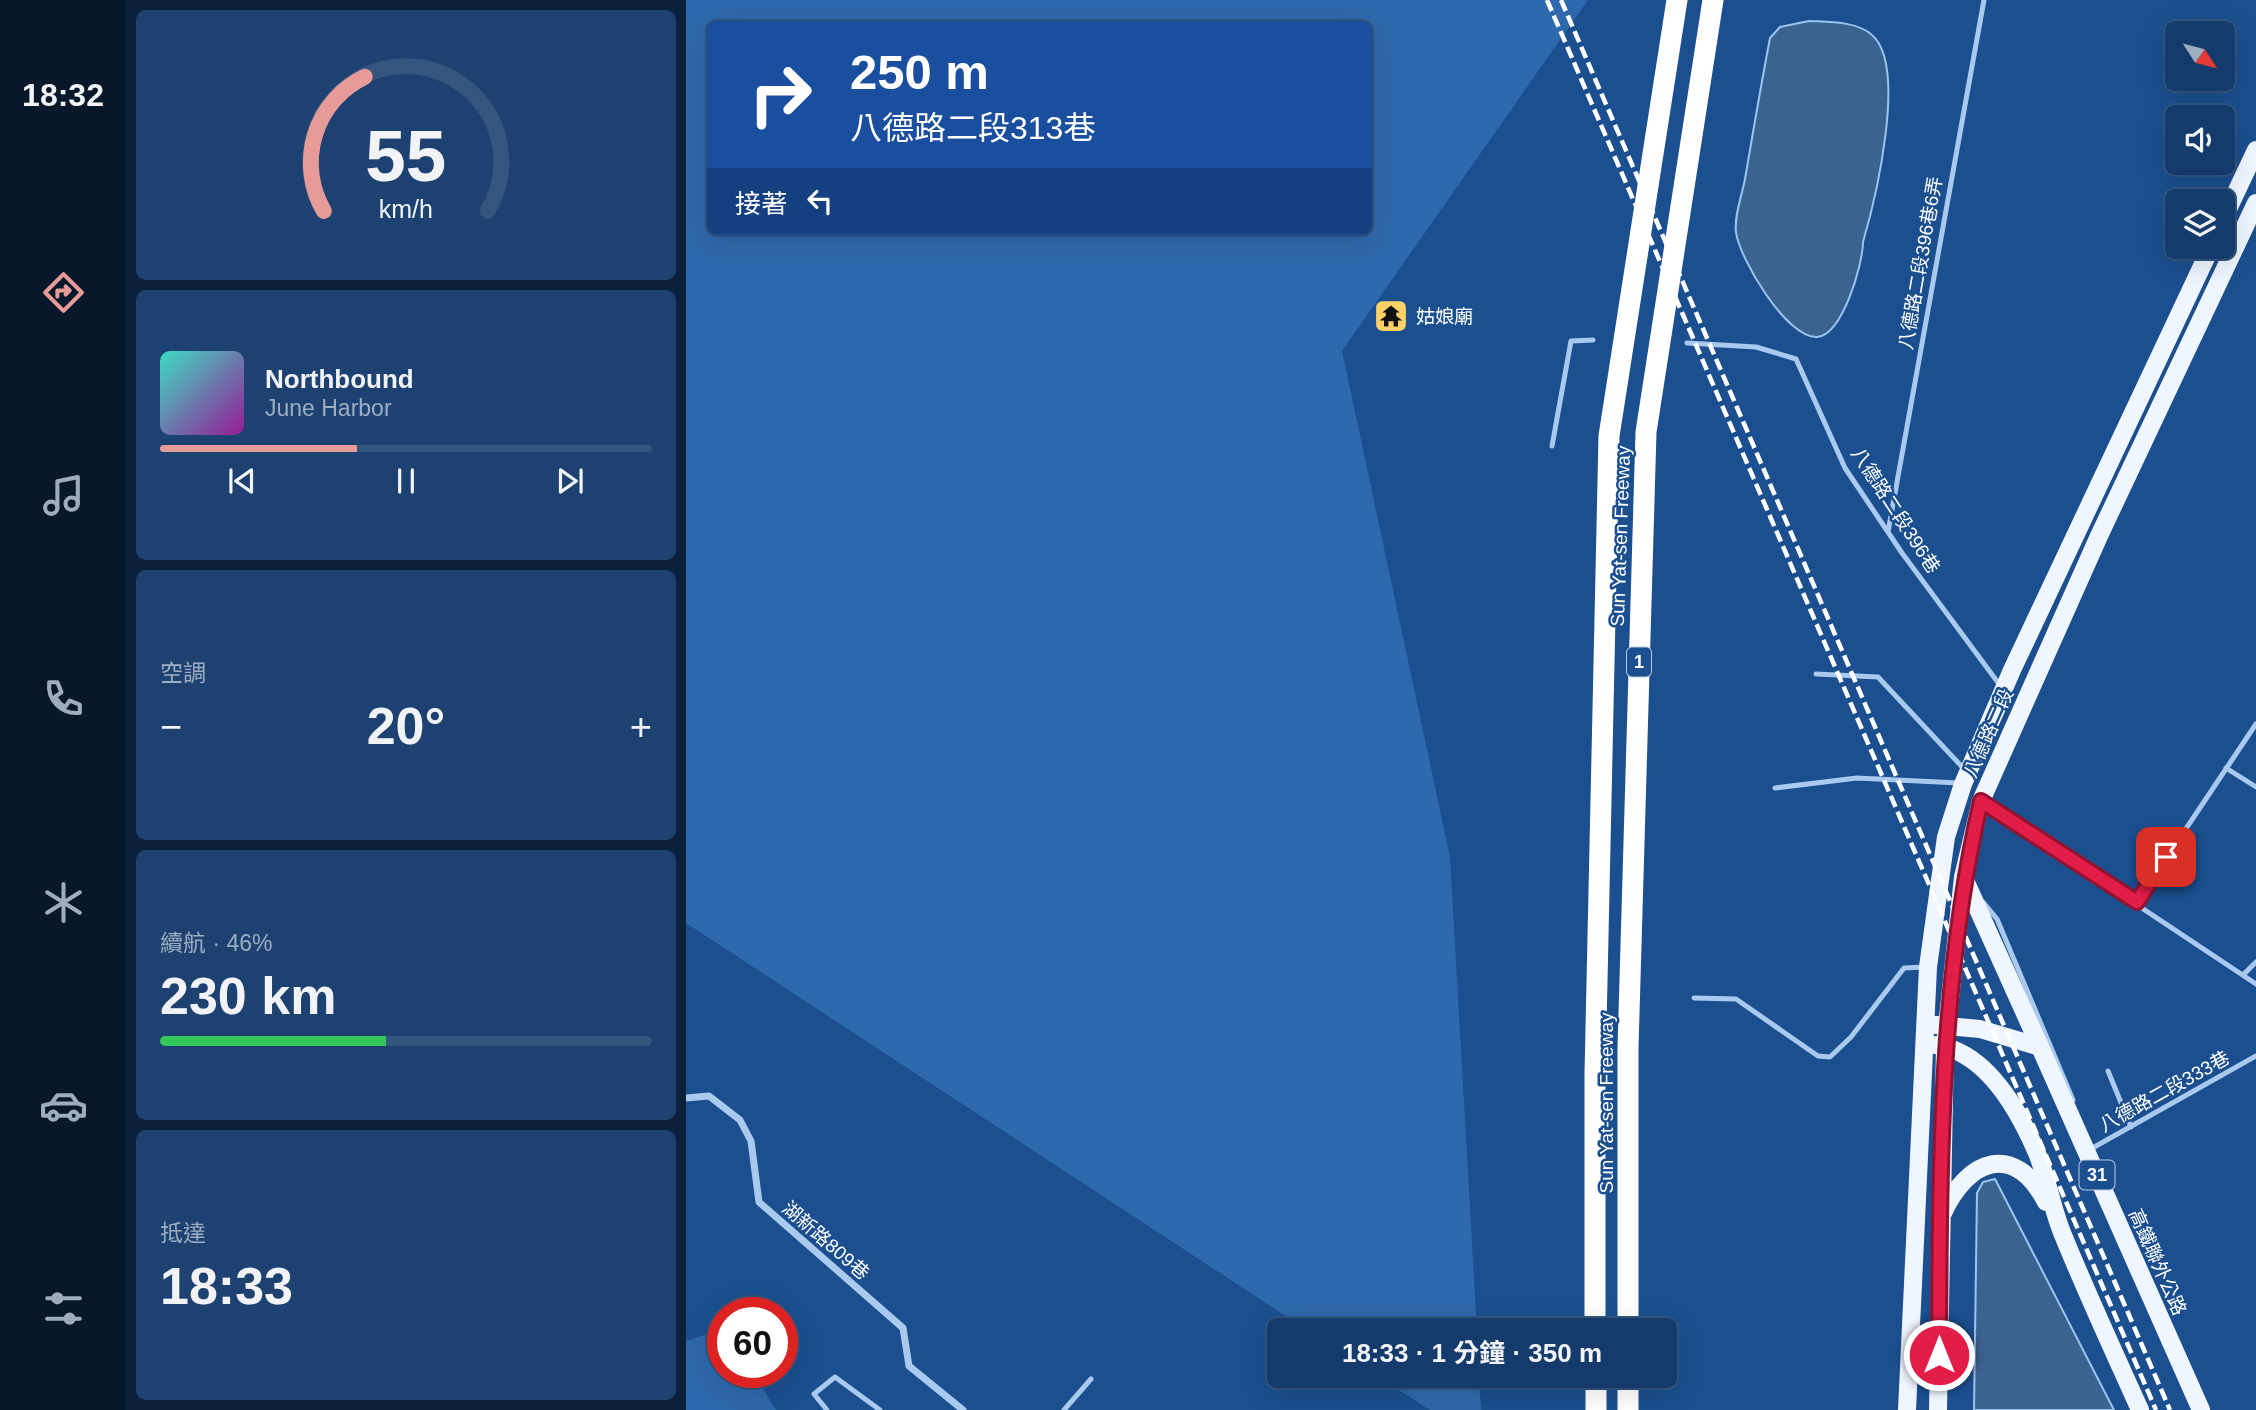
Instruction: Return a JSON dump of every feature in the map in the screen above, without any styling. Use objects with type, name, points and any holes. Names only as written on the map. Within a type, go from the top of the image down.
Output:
[{"type":"highway","name":"Sun Yat-sen Freeway","points":[[1595,1318],[1595,1073],[1609,436],[1677,0]]},
{"type":"highway","name":"Sun Yat-sen Freeway","points":[[1628,1318],[1628,1048],[1646,432],[1713,0]]},
{"type":"highway","points":[[1595,1388],[1596,1410]]},
{"type":"highway","points":[[1628,1388],[1628,1410]]},
{"type":"main road","points":[[2235,194],[2256,150]]},
{"type":"main road","name":"八德路二段","points":[[1938,1410],[1945,1046],[1963,877],[1981,801],[2099,536],[2256,203]]},
{"type":"main road","name":"八德路二段","points":[[1907,1410],[1928,967],[1946,836],[1965,778],[2003,691],[2205,259]]},
{"type":"main road","name":"31","points":[[1963,877],[2040,1047]]},
{"type":"main road","points":[[1926,1024],[1980,1029],[2040,1047]]},
{"type":"main road","points":[[1926,1044],[1945,1046],[1973,1061],[1995,1081],[2017,1112],[2037,1155],[2061,1231]]},
{"type":"main road","name":"高鐵聯外公路","points":[[2040,1047],[2090,1150],[2201,1410]]},
{"type":"main road","points":[[1940,1219],[1960,1183],[1974,1169],[1992,1163],[2009,1166],[2027,1176],[2040,1191],[2061,1231],[2140,1410]]},
{"type":"street","points":[[2079,528],[2099,536]]},
{"type":"street","name":"湖新路809巷","points":[[686,1098],[709,1096],[740,1120],[751,1141],[759,1202],[903,1328],[909,1366],[963,1410]]},
{"type":"lane","name":"八德路二段396巷6弄","points":[[1888,532],[1984,0]]},
{"type":"lane","points":[[1552,446],[1571,341],[1593,341]]},
{"type":"lane","name":"八德路二段396巷","points":[[1687,343],[1756,348],[1796,359],[1845,468],[2003,691]]},
{"type":"lane","points":[[1816,674],[1878,677],[1965,778]]},
{"type":"lane","points":[[2137,902],[2256,724]]},
{"type":"lane","points":[[2226,768],[2256,788]]},
{"type":"lane","points":[[1775,788],[1857,778],[1965,778]]},
{"type":"lane","points":[[1981,801],[2137,902],[2256,984]]},
{"type":"lane","points":[[1963,877],[1997,919],[2090,1150]]},
{"type":"lane","points":[[2243,975],[2256,962]]},
{"type":"lane","points":[[1694,998],[1736,999],[1818,1056],[1830,1058],[1852,1037],[1904,968],[1928,967]]},
{"type":"lane","name":"八德路二段333巷","points":[[2090,1150],[2256,1056]]},
{"type":"lane","points":[[2108,1071],[2131,1127]]},
{"type":"lane","points":[[827,1410],[814,1394],[835,1377],[880,1410]]},
{"type":"lane","points":[[1064,1410],[1091,1379]]},
{"type":"shaded area","points":[[686,0],[1588,0],[1342,351],[1450,857],[1476,1318],[1289,1318],[686,923]]},
{"type":"shaded area","points":[[1809,21],[1842,23],[1866,30],[1872,35],[1882,51],[1887,75],[1888,103],[1881,167],[1855,281],[1850,297],[1835,324],[1817,337],[1805,334],[1779,312],[1755,277],[1736,232],[1737,212],[1770,38],[1780,27]]},
{"type":"shaded area","points":[[1995,1179],[2114,1410],[1974,1410],[1977,1193],[1983,1182]]},
{"type":"shaded area","points":[[707,1334],[707,1388],[763,1388],[776,1410],[686,1410],[686,1341]]},
{"type":"shaded area","points":[[1396,1388],[1480,1388],[1481,1410],[1430,1410]]},
{"type":"railway","points":[[1547,0],[2156,1410]]},
{"type":"railway","points":[[1561,0],[2170,1410]]},
{"type":"place","name":"姑娘廟","points":[[1391,316]]},
{"type":"route","points":[[1939,1355],[1945,1046],[1963,877],[1981,801],[2137,902],[2166,857]]}]
